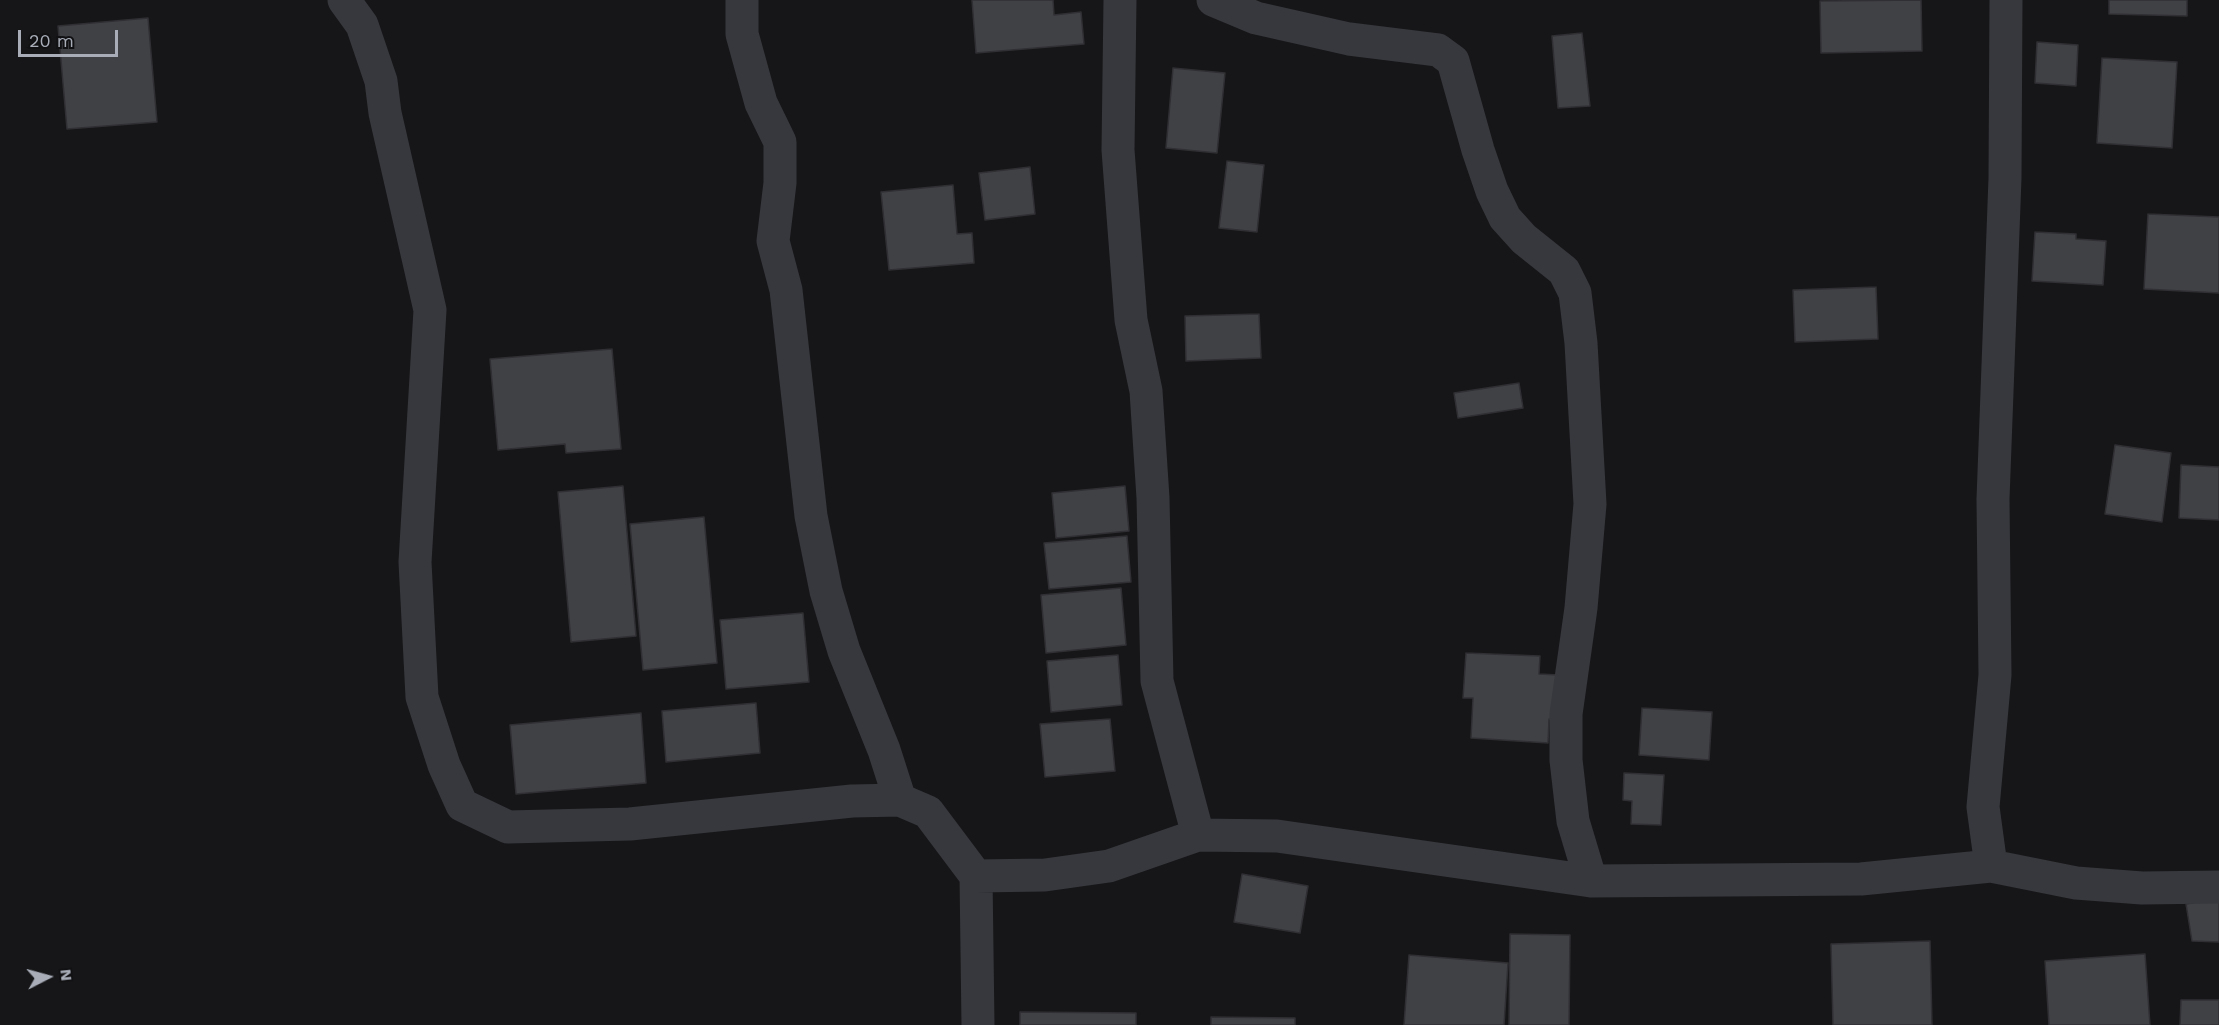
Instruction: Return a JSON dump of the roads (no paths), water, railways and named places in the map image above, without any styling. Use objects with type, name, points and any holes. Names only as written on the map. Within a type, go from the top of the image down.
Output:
[{"type":"street","points":[[344,0],[362,25],[381,81],[384,113],[430,310],[415,562],[422,697],[444,765],[462,805],[508,827],[630,824],[852,801],[900,800],[928,812],[976,876],[978,1025]]},
{"type":"street","points":[[742,0],[742,33],[761,103],[780,142],[780,183],[773,241],[786,290],[811,516],[826,591],[844,651],[884,750],[900,800]]},
{"type":"street","points":[[1120,0],[1118,150],[1131,320],[1147,403],[1153,498],[1158,681],[1198,835]]},
{"type":"street","points":[[1213,0],[1256,18],[1349,39],[1438,50],[1453,61],[1478,150],[1492,191],[1505,218],[1524,238],[1564,271],[1575,293],[1581,343],[1590,504],[1581,608],[1566,714],[1566,760],[1573,821],[1591,880]]},
{"type":"street","points":[[1991,866],[1983,807],[1995,675],[1993,499],[2005,178],[2006,0]]},
{"type":"street","points":[[976,876],[1045,875],[1109,866],[1198,835],[1277,836],[1591,880],[1861,879],[1991,866],[2076,883],[2142,888],[2219,887]]}]
